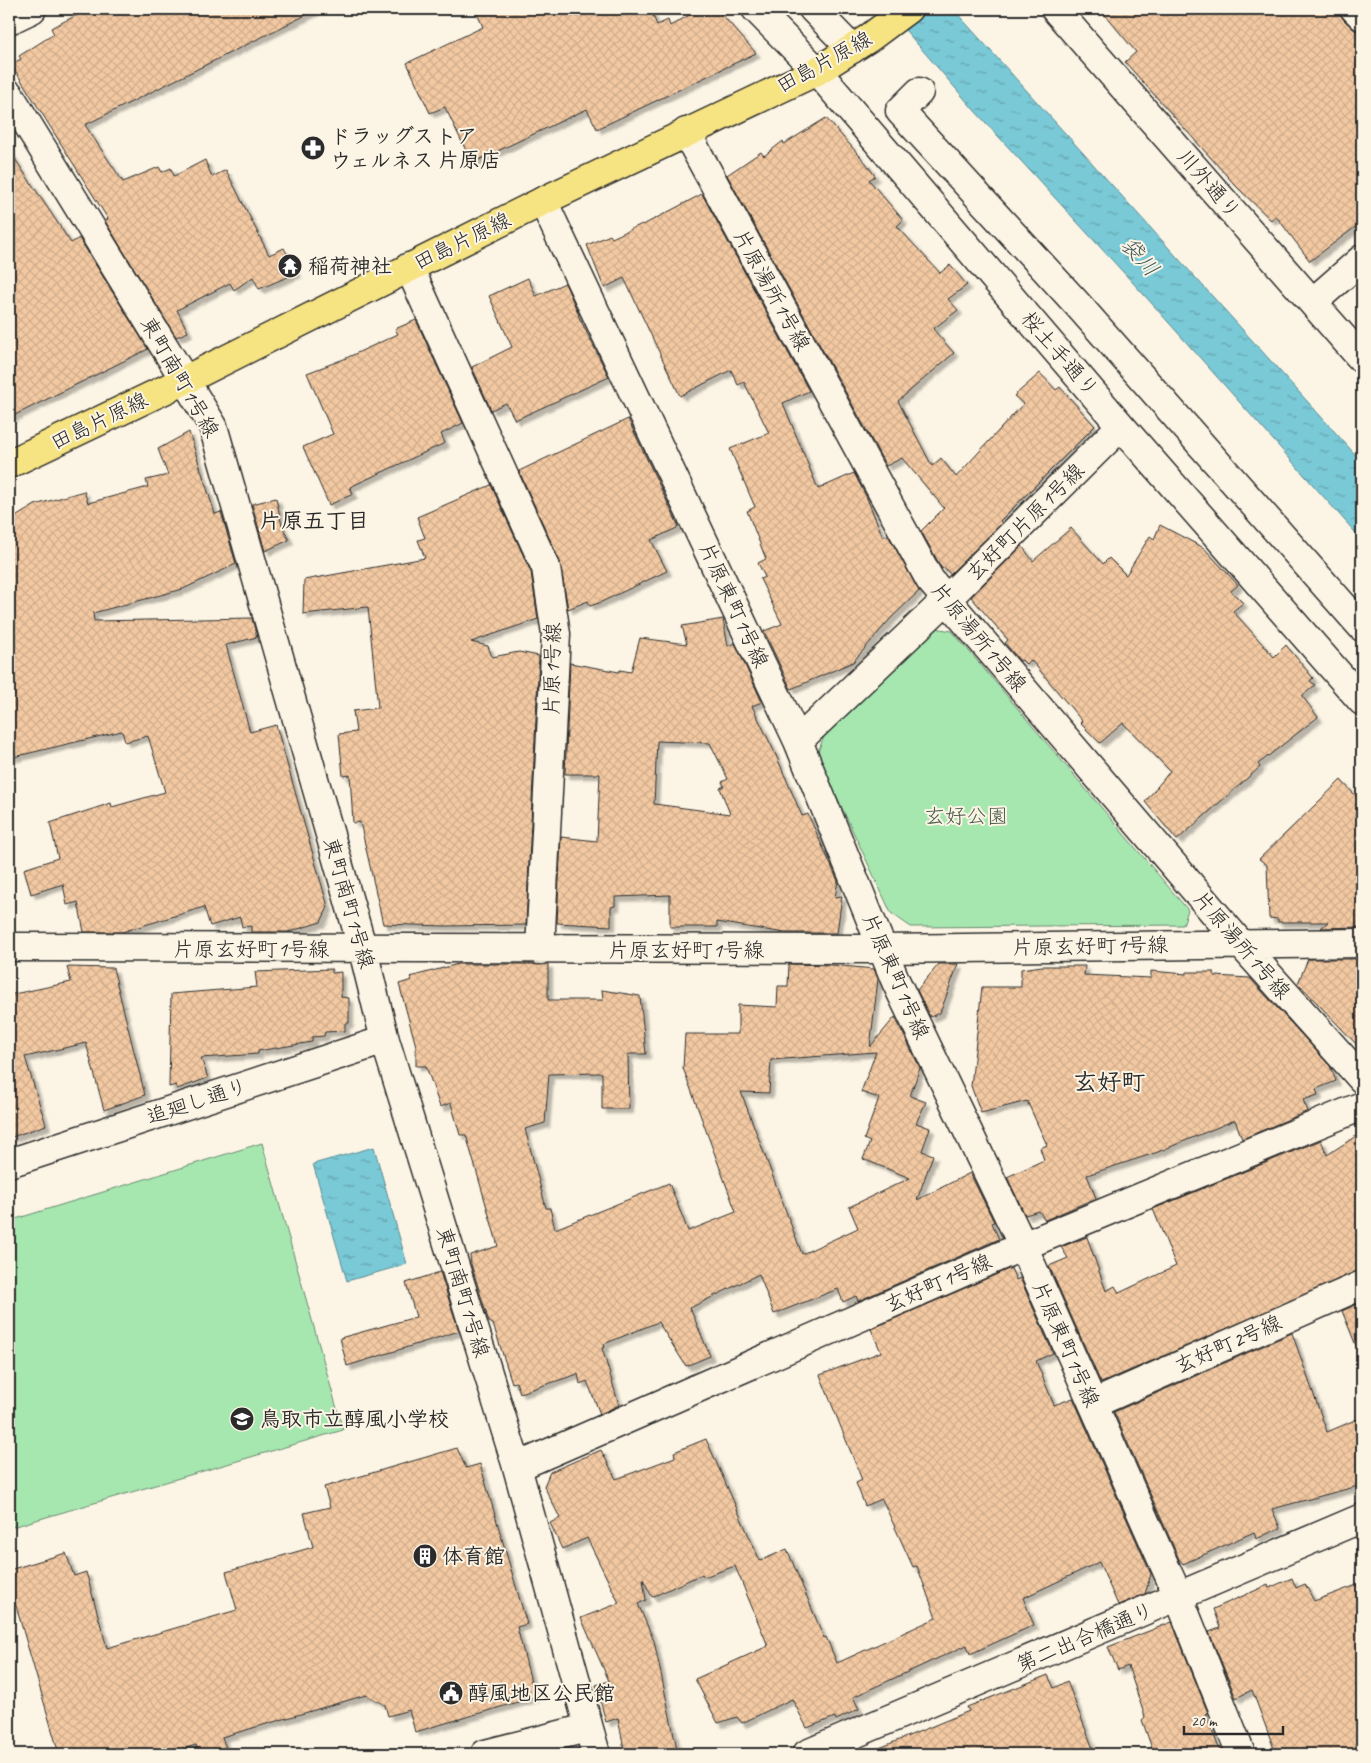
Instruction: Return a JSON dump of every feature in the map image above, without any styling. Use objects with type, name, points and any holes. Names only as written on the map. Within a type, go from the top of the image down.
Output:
[{"type":"main road","name":"田島片原線","points":[[9,464],[185,380],[543,201],[817,71],[860,44],[908,9]]},
{"type":"street","points":[[9,20],[32,9]]},
{"type":"street","name":"桜土手通り","points":[[756,9],[817,71],[1121,426],[1362,701]]},
{"type":"street","points":[[813,9],[860,44]]},
{"type":"street","name":"川外通り","points":[[1055,9],[1362,359]]},
{"type":"street","points":[[1355,9],[1362,16]]},
{"type":"street","points":[[919,92],[900,111],[1140,389],[1362,626]]},
{"type":"street","name":"東町南町1号線","points":[[9,94],[213,426],[363,950],[385,1040],[518,1467],[587,1728],[596,1754]]},
{"type":"street","name":"片原湯所1号線","points":[[686,132],[930,580],[1240,943],[1362,1079]]},
{"type":"street","name":"片原東町1号線","points":[[543,201],[798,742],[896,982],[1023,1246],[1179,1598],[1241,1754]]},
{"type":"street","points":[[1313,302],[1362,259]]},
{"type":"street","name":"片原1号線","points":[[408,267],[546,568],[556,634],[540,950]]},
{"type":"street","name":"玄好町片原1号線","points":[[798,742],[946,600],[1121,426]]},
{"type":"street","name":"片原玄好町1号線","points":[[9,948],[363,950],[883,949],[1240,943],[1362,943]]},
{"type":"street","name":"追廻し通り","points":[[9,1163],[385,1040]]},
{"type":"street","name":"玄好町1号線","points":[[518,1467],[1023,1246],[1362,1106]]},
{"type":"street","name":"玄好町2号線","points":[[1093,1404],[1362,1285]]},
{"type":"street","name":"第二出合橋通り","points":[[817,1753],[1362,1518]]},
{"type":"street","points":[[485,1754],[587,1728]]},
{"type":"green space","name":"玄好公園","points":[[935,628],[952,631],[1188,910],[1183,925],[911,927],[891,913],[817,754],[825,734]]},
{"type":"green space","points":[[262,1143],[343,1430],[9,1528],[9,1221]]},
{"type":"water","name":"袋川","points":[[887,9],[953,9],[1362,462],[1362,540],[1145,296],[975,111]]},
{"type":"water","points":[[374,1147],[407,1264],[347,1281],[313,1164]]},
{"type":"building","points":[[89,9],[318,9],[85,125],[123,182],[159,167],[162,172],[171,168],[174,176],[205,160],[212,177],[226,170],[269,255],[284,248],[297,273],[259,289],[253,277],[234,290],[230,283],[177,310],[188,332],[176,337],[105,221],[108,219],[11,64],[21,59],[19,56],[54,34],[51,28]]},
{"type":"building","points":[[475,9],[650,9],[657,25],[668,20],[670,26],[700,9],[717,9],[756,53],[597,129],[587,109],[472,163],[445,107],[430,113],[407,63],[483,27]]},
{"type":"building","points":[[1100,9],[1337,9],[1344,20],[1362,37],[1362,222],[1310,261],[1276,216],[1271,220],[1236,186],[1125,62],[1136,52]]},
{"type":"building","points":[[826,118],[866,163],[875,176],[869,180],[903,220],[897,226],[940,273],[950,265],[967,285],[948,299],[958,310],[933,329],[954,353],[898,401],[932,466],[941,458],[956,477],[1023,404],[1014,396],[1040,373],[1056,390],[1060,387],[1095,426],[950,574],[944,567],[942,569],[921,531],[944,508],[902,458],[886,466],[727,175],[761,152],[764,156],[783,141],[784,144]]},
{"type":"building","points":[[9,150],[71,243],[79,238],[148,349],[9,418]]},
{"type":"building","points":[[702,194],[809,391],[783,403],[818,489],[854,473],[883,537],[888,535],[919,591],[891,618],[853,662],[791,689],[764,631],[782,624],[760,579],[765,577],[758,563],[766,559],[747,511],[755,507],[730,449],[769,433],[744,382],[738,385],[731,370],[680,396],[624,278],[604,288],[587,245],[610,235],[612,238],[643,225]]},
{"type":"building","points":[[528,278],[536,296],[565,283],[578,315],[609,377],[515,420],[506,403],[491,410],[472,367],[512,347],[489,296]]},
{"type":"building","points":[[416,320],[463,423],[441,434],[445,443],[350,487],[353,494],[329,505],[303,447],[333,434],[307,373],[344,359],[398,334],[395,329]]},
{"type":"building","points":[[628,419],[679,527],[651,540],[667,571],[599,603],[590,606],[588,601],[568,609],[560,562],[519,471]]},
{"type":"building","points":[[189,432],[215,514],[221,512],[236,564],[183,589],[93,613],[94,621],[252,618],[257,637],[226,645],[250,732],[276,725],[328,907],[321,922],[288,932],[251,932],[251,926],[242,927],[240,917],[210,926],[204,907],[122,932],[84,932],[78,902],[67,905],[63,884],[31,894],[24,869],[58,858],[50,823],[111,803],[112,807],[165,792],[148,736],[125,742],[122,731],[9,758],[9,521],[35,505],[84,491],[88,503],[148,487],[146,480],[168,475],[158,449]]},
{"type":"building","points":[[491,485],[531,572],[538,619],[471,642],[488,646],[492,657],[519,652],[539,656],[526,925],[445,926],[383,924],[360,822],[353,823],[350,775],[343,776],[339,734],[356,732],[353,711],[378,708],[368,607],[303,614],[304,580],[425,558],[418,540],[425,538],[417,517]]},
{"type":"building","points":[[276,498],[282,526],[289,540],[265,551],[252,504]]},
{"type":"building","points":[[1160,525],[1204,548],[1238,585],[1231,591],[1243,603],[1233,611],[1274,657],[1286,645],[1313,678],[1310,681],[1315,685],[1302,696],[1318,717],[1258,764],[1260,767],[1177,840],[1145,802],[1170,771],[1123,723],[1100,743],[1080,723],[1082,721],[1031,660],[1026,664],[1022,660],[1020,661],[1005,643],[1008,640],[971,597],[1022,546],[1033,561],[1071,528],[1103,564],[1109,558],[1126,575],[1150,536],[1154,539]]},
{"type":"building","points":[[723,619],[728,646],[735,643],[762,702],[752,706],[802,816],[808,814],[838,881],[835,897],[842,896],[837,933],[785,933],[717,922],[717,927],[670,927],[670,895],[615,897],[615,906],[611,907],[611,926],[557,923],[561,837],[597,841],[600,774],[565,774],[570,663],[619,672],[620,670],[631,672],[640,638],[687,644],[682,626]],"holes":[[[657,741],[710,743],[728,779],[722,782],[724,786],[720,788],[730,814],[654,804]]]},
{"type":"building","points":[[1341,780],[1354,794],[1362,793],[1362,927],[1321,928],[1328,922],[1278,922],[1278,919],[1269,918],[1267,865],[1259,859]]},
{"type":"building","points":[[1308,959],[1362,959],[1362,1050],[1298,983]]},
{"type":"building","points":[[458,964],[548,964],[548,1000],[603,1000],[602,990],[640,996],[646,1054],[628,1054],[629,1109],[602,1109],[602,1073],[549,1074],[545,1123],[525,1129],[546,1208],[550,1208],[555,1229],[669,1183],[688,1231],[736,1212],[683,1068],[685,1034],[738,1034],[738,1005],[777,1007],[778,986],[788,986],[789,964],[833,965],[874,969],[878,979],[870,1047],[895,1017],[920,1068],[910,1096],[926,1102],[916,1123],[930,1128],[922,1151],[933,1155],[917,1200],[970,1173],[994,1222],[992,1223],[999,1239],[858,1301],[856,1296],[843,1302],[838,1289],[774,1314],[759,1274],[690,1308],[710,1356],[686,1366],[658,1322],[604,1344],[605,1347],[602,1348],[619,1405],[600,1414],[587,1381],[580,1384],[578,1374],[520,1393],[516,1382],[512,1383],[493,1324],[489,1322],[471,1264],[470,1255],[498,1246],[466,1135],[460,1135],[451,1103],[440,1107],[426,1066],[416,1066],[416,1046],[399,984],[412,980],[410,977]],"holes":[[[876,1052],[861,1092],[879,1098],[864,1139],[870,1142],[863,1159],[910,1178],[849,1207],[858,1228],[802,1254],[741,1092],[769,1093],[771,1060]]]},
{"type":"building","points":[[939,964],[958,964],[940,1013],[930,1017],[917,990]]},
{"type":"building","points":[[1042,966],[1085,966],[1084,975],[1151,978],[1151,971],[1186,974],[1186,972],[1214,972],[1215,976],[1250,978],[1330,1066],[1336,1081],[1316,1089],[1318,1095],[1303,1100],[1308,1111],[1242,1139],[1235,1120],[1158,1152],[1087,1175],[1096,1198],[1045,1220],[1039,1211],[1025,1215],[1007,1177],[1044,1160],[1040,1148],[1047,1145],[1027,1101],[981,1113],[971,1086],[982,987],[1021,987],[1021,969]]},
{"type":"building","points":[[67,967],[113,968],[145,1095],[104,1110],[86,1043],[25,1057],[46,1125],[9,1138],[9,995],[71,982]]},
{"type":"building","points":[[332,969],[332,973],[341,972],[341,997],[349,998],[349,1023],[345,1023],[345,1031],[325,1032],[324,1036],[312,1037],[312,1042],[258,1051],[258,1054],[201,1058],[208,1078],[177,1089],[176,1085],[169,1087],[171,994],[257,987],[255,972]]},
{"type":"building","points":[[1362,1132],[1362,1270],[1101,1383],[1049,1266],[1068,1258],[1061,1247],[1087,1237],[1106,1291],[1115,1286],[1119,1293],[1176,1266],[1153,1209],[1321,1140],[1327,1155]]},
{"type":"building","points":[[1011,1268],[1016,1280],[1020,1278],[1053,1353],[1036,1361],[1054,1405],[1073,1398],[1151,1574],[1145,1594],[1118,1605],[1099,1562],[1023,1598],[1034,1625],[970,1654],[967,1645],[853,1697],[859,1709],[836,1720],[835,1717],[807,1728],[792,1699],[742,1723],[737,1717],[718,1723],[695,1679],[768,1646],[735,1566],[704,1577],[702,1574],[652,1597],[643,1579],[646,1600],[638,1604],[654,1641],[678,1754],[625,1754],[618,1718],[606,1722],[596,1685],[609,1681],[581,1618],[619,1603],[587,1538],[562,1549],[550,1523],[560,1518],[544,1486],[550,1472],[601,1450],[616,1479],[675,1457],[674,1452],[706,1439],[760,1561],[787,1549],[824,1638],[826,1637],[837,1663],[936,1618],[917,1566],[913,1567],[882,1499],[865,1506],[856,1483],[862,1480],[820,1375],[881,1352],[871,1329]]},
{"type":"building","points":[[440,1272],[459,1331],[347,1366],[340,1338],[416,1317],[406,1283]]},
{"type":"building","points":[[1362,1302],[1362,1358],[1361,1358],[1342,1311]]},
{"type":"building","points":[[1292,1333],[1327,1432],[1362,1417],[1362,1485],[1272,1509],[1280,1528],[1256,1539],[1254,1532],[1183,1564],[1179,1559],[1114,1412]]},
{"type":"building","points":[[457,1448],[466,1468],[480,1464],[527,1624],[517,1627],[535,1697],[415,1732],[409,1710],[388,1716],[385,1705],[366,1695],[222,1737],[228,1754],[199,1754],[196,1745],[164,1754],[59,1754],[9,1582],[9,1570],[66,1553],[74,1576],[86,1572],[107,1648],[237,1610],[226,1572],[313,1547],[304,1513],[330,1507],[324,1487]]},
{"type":"building","points":[[1292,1578],[1296,1588],[1305,1584],[1314,1601],[1362,1583],[1362,1754],[1276,1754],[1252,1690],[1236,1698],[1209,1632],[1220,1628],[1213,1609],[1268,1585],[1269,1588]]},
{"type":"building","points":[[1172,1622],[1208,1713],[1206,1714],[1221,1754],[1154,1754],[1142,1720],[1145,1717],[1128,1666],[1118,1670],[1108,1647]]},
{"type":"building","points":[[1048,1675],[1054,1688],[1067,1681],[1095,1754],[865,1754],[969,1711],[967,1707]]},
{"type":"place","name":"ドラッグストア ウェルネス 片原店","points":[[313,148]]},
{"type":"place","name":"稲荷神社","points":[[290,266]]},
{"type":"place","name":"鳥取市立醇風小学校","points":[[242,1419]]},
{"type":"place","name":"体育館","points":[[425,1556]]},
{"type":"place","name":"醇風地区公民館","points":[[451,1693]]},
{"type":"district","name":"片原五丁目","points":[[314,521]]},
{"type":"district","name":"玄好町","points":[[1109,1082]]}]
